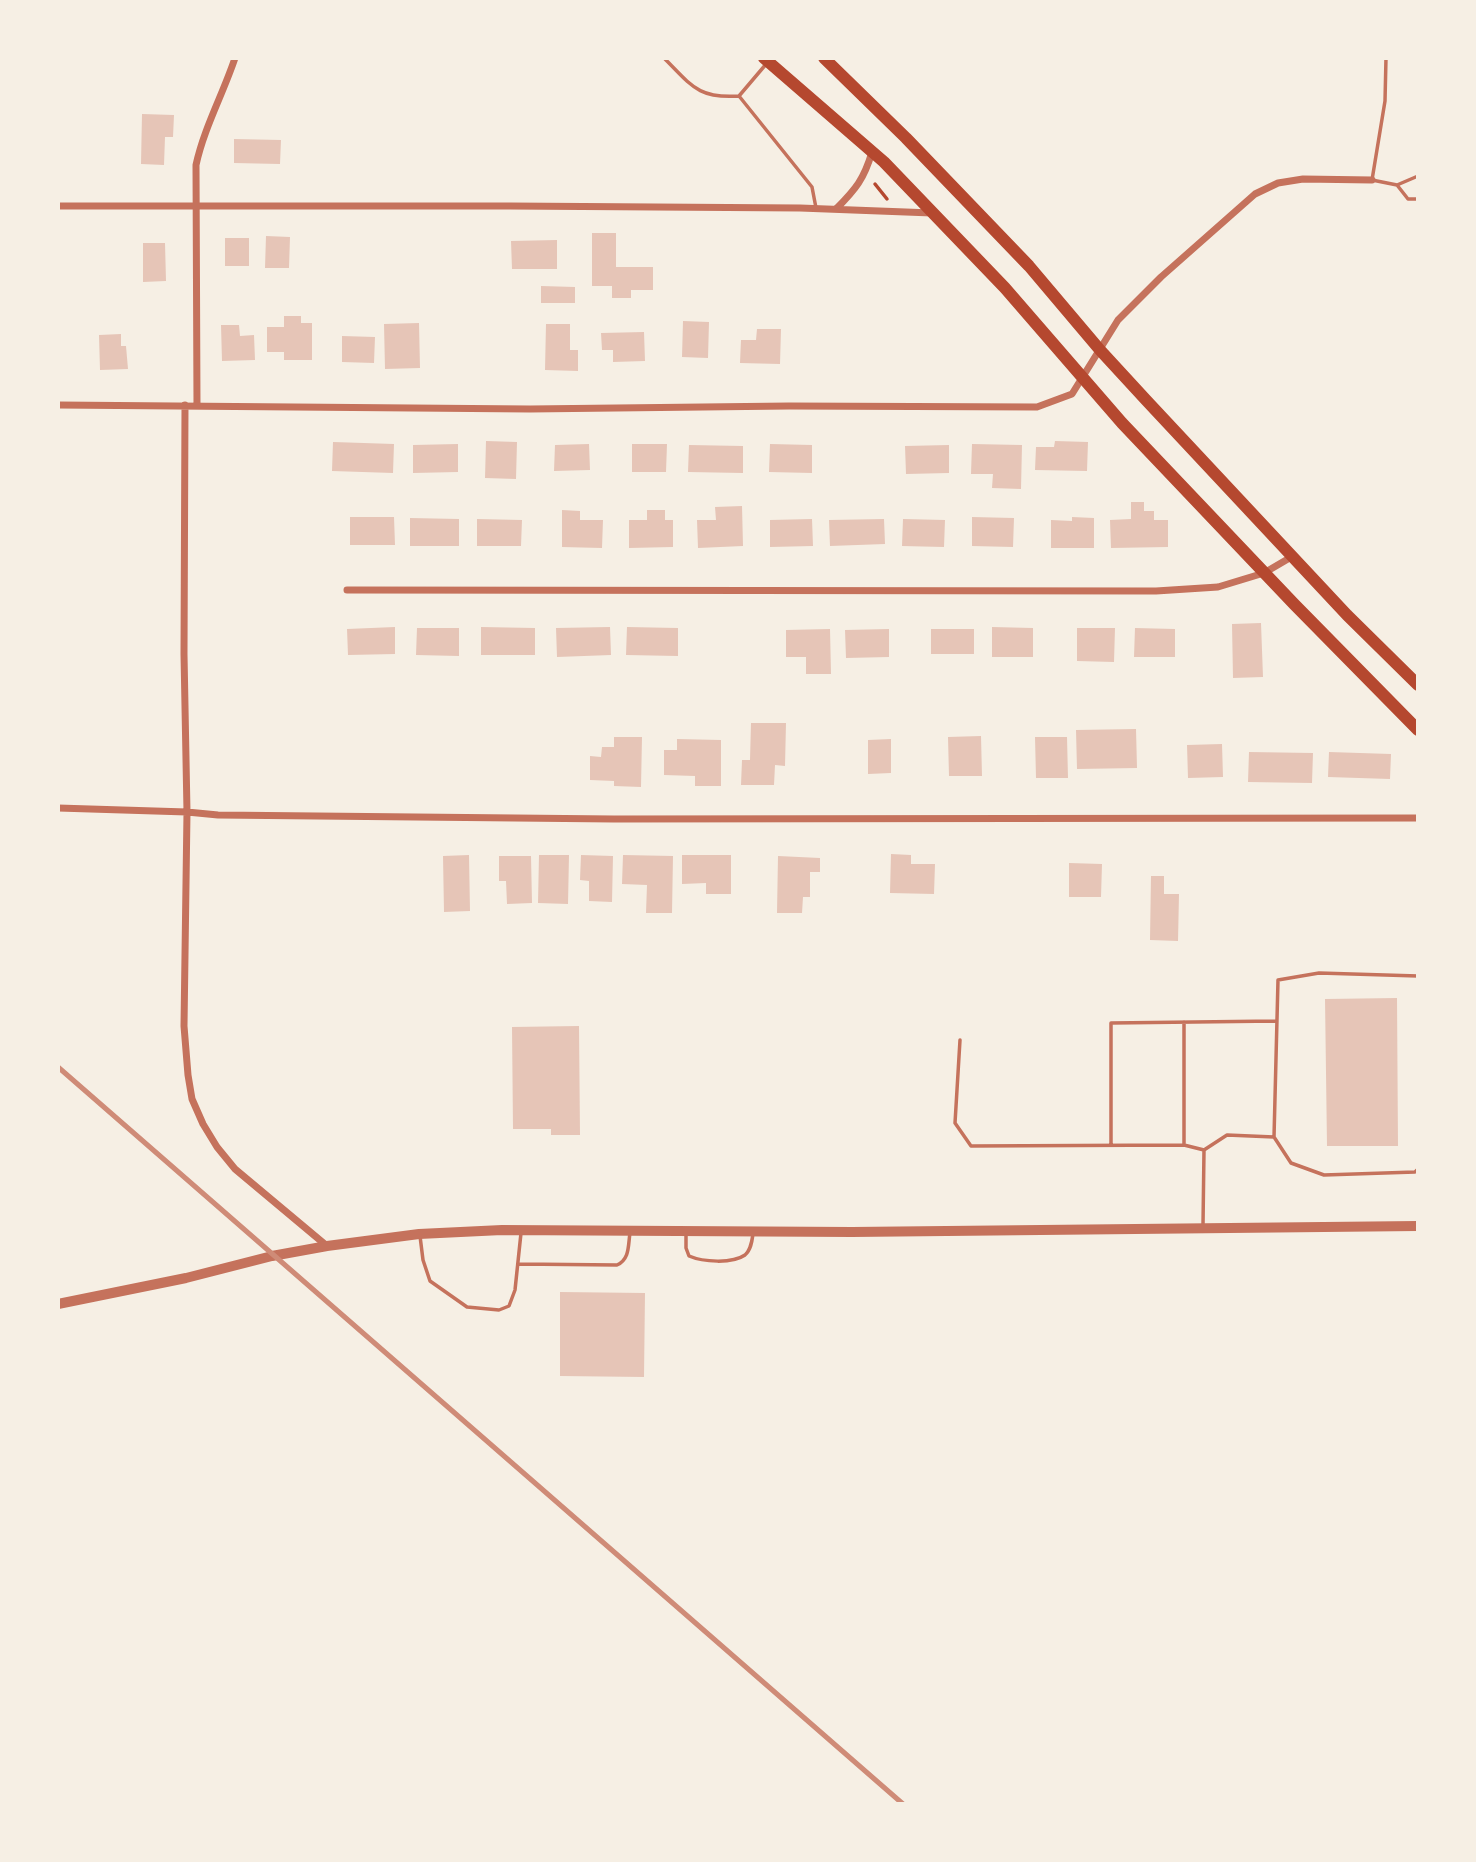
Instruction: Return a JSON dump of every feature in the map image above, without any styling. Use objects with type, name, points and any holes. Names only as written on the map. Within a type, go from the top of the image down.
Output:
[{"type":"main road","points":[[824,58],[1030,266],[1100,350],[1347,615],[1418,685]]},
{"type":"main road","points":[[767,60],[872,151],[934,213],[1005,288],[1122,423],[1418,730]]},
{"type":"street","points":[[197,406],[197,165],[200,147],[235,58]]},
{"type":"street","points":[[836,209],[856,189],[865,174],[872,151]]},
{"type":"street","points":[[58,405],[530,409],[1037,407],[1072,394],[1118,320],[1161,277],[1255,194],[1278,183],[1303,179],[1372,180]]},
{"type":"street","points":[[58,206],[836,209],[934,213]]},
{"type":"street","points":[[185,405],[184,654],[187,812],[184,1026],[187,1075],[192,1099],[202,1124],[217,1147],[235,1168],[327,1246]]},
{"type":"street","points":[[348,590],[1156,591],[1218,587],[1264,573],[1293,556]]},
{"type":"street","points":[[58,808],[218,815],[614,819],[1418,818]]},
{"type":"street","points":[[58,1304],[327,1246],[419,1234],[522,1230],[1418,1226]]},
{"type":"lane","points":[[664,58],[696,90],[720,97],[739,96],[767,60]]},
{"type":"lane","points":[[1386,58],[1385,101],[1372,180],[1397,185],[1418,176]]},
{"type":"lane","points":[[739,96],[812,187],[816,209]]},
{"type":"lane","points":[[1397,185],[1408,199],[1418,199]]},
{"type":"lane","points":[[1418,976],[1319,973],[1278,980],[1274,1137],[1291,1163],[1324,1175],[1415,1172],[1418,1169]]},
{"type":"lane","points":[[1111,1145],[1111,1023],[1277,1021]]},
{"type":"lane","points":[[1184,1022],[1184,1145]]},
{"type":"lane","points":[[960,1040],[955,1123],[971,1146],[1184,1145],[1204,1150],[1227,1135],[1274,1137]]},
{"type":"lane","points":[[1203,1228],[1204,1150]]},
{"type":"lane","points":[[419,1234],[430,1281],[467,1307],[499,1310],[509,1307],[514,1290],[522,1230]]},
{"type":"lane","points":[[518,1264],[617,1265],[623,1262],[628,1252],[630,1231]]},
{"type":"lane","points":[[686,1231],[689,1256],[699,1260],[732,1260],[744,1256],[750,1249],[754,1231]]},
{"type":"path","points":[[874,184],[891,204]]},
{"type":"building","points":[[142,114],[174,115],[173,137],[165,137],[164,165],[141,164]]},
{"type":"building","points":[[234,139],[281,140],[280,164],[234,163]]},
{"type":"building","points":[[592,233],[616,233],[616,267],[653,267],[653,290],[631,290],[631,298],[612,298],[612,286],[592,286]]},
{"type":"building","points":[[266,236],[290,237],[289,268],[265,268]]},
{"type":"building","points":[[225,238],[249,238],[249,266],[225,266]]},
{"type":"building","points":[[557,240],[557,269],[512,269],[511,241]]},
{"type":"building","points":[[143,243],[165,243],[166,281],[143,282]]},
{"type":"building","points":[[541,286],[575,287],[575,303],[541,303]]},
{"type":"building","points":[[284,316],[301,316],[301,323],[312,323],[312,360],[284,360],[284,352],[267,352],[267,327],[284,327]]},
{"type":"building","points":[[683,321],[709,322],[708,358],[682,357]]},
{"type":"building","points":[[419,323],[420,368],[385,369],[384,324]]},
{"type":"building","points":[[546,324],[570,324],[570,350],[578,350],[578,371],[545,370]]},
{"type":"building","points":[[221,325],[239,325],[240,336],[254,335],[255,360],[222,361]]},
{"type":"building","points":[[757,329],[781,329],[780,364],[740,363],[741,340],[756,340]]},
{"type":"building","points":[[644,332],[645,361],[613,362],[613,350],[602,350],[601,333]]},
{"type":"building","points":[[121,334],[121,346],[126,346],[128,369],[100,370],[99,335]]},
{"type":"building","points":[[342,336],[375,337],[374,363],[342,362]]},
{"type":"building","points":[[486,441],[517,442],[516,479],[485,478]]},
{"type":"building","points":[[1055,441],[1088,442],[1087,471],[1035,470],[1036,447],[1054,447]]},
{"type":"building","points":[[333,442],[394,444],[393,473],[332,471]]},
{"type":"building","points":[[458,444],[458,472],[413,473],[413,445]]},
{"type":"building","points":[[589,444],[590,470],[554,471],[555,445]]},
{"type":"building","points":[[632,444],[667,444],[666,472],[632,472]]},
{"type":"building","points":[[770,444],[812,445],[812,473],[769,472]]},
{"type":"building","points":[[972,444],[1022,445],[1021,489],[992,488],[993,474],[971,474]]},
{"type":"building","points":[[689,445],[743,446],[743,473],[688,472]]},
{"type":"building","points":[[949,445],[949,473],[906,474],[905,446]]},
{"type":"building","points":[[1131,502],[1144,502],[1144,511],[1154,511],[1154,520],[1168,520],[1168,547],[1111,548],[1110,520],[1131,519]]},
{"type":"building","points":[[742,506],[743,546],[698,548],[697,520],[716,520],[715,507]]},
{"type":"building","points":[[562,510],[580,511],[580,520],[603,520],[602,548],[562,547]]},
{"type":"building","points":[[647,510],[665,510],[665,520],[673,520],[673,547],[629,548],[629,520],[647,520]]},
{"type":"building","points":[[350,517],[394,517],[395,545],[350,545]]},
{"type":"building","points":[[972,517],[1014,518],[1013,547],[972,546]]},
{"type":"building","points":[[1072,517],[1094,518],[1094,548],[1051,548],[1051,520],[1072,521]]},
{"type":"building","points":[[410,518],[459,519],[459,546],[410,546]]},
{"type":"building","points":[[477,519],[522,520],[521,546],[477,546]]},
{"type":"building","points":[[812,519],[813,546],[770,547],[770,520]]},
{"type":"building","points":[[884,519],[885,544],[830,546],[829,520]]},
{"type":"building","points":[[903,519],[945,520],[944,547],[902,546]]},
{"type":"building","points":[[1261,623],[1263,677],[1233,678],[1232,624]]},
{"type":"building","points":[[395,627],[395,654],[348,655],[347,629]]},
{"type":"building","points":[[481,627],[535,628],[535,655],[481,655]]},
{"type":"building","points":[[610,627],[611,655],[557,657],[556,628]]},
{"type":"building","points":[[627,627],[678,628],[678,656],[626,655]]},
{"type":"building","points":[[992,627],[1033,628],[1033,657],[992,657]]},
{"type":"building","points":[[417,628],[459,628],[459,656],[416,655]]},
{"type":"building","points":[[1077,628],[1115,628],[1114,662],[1077,661]]},
{"type":"building","points":[[1135,628],[1175,629],[1175,657],[1134,657]]},
{"type":"building","points":[[830,629],[831,674],[806,674],[806,657],[786,657],[786,630]]},
{"type":"building","points":[[889,629],[889,657],[846,658],[845,630]]},
{"type":"building","points":[[931,629],[974,629],[974,654],[931,654]]},
{"type":"building","points":[[751,723],[786,723],[785,766],[775,765],[774,785],[741,785],[742,760],[750,760]]},
{"type":"building","points":[[1136,729],[1137,768],[1077,769],[1076,730]]},
{"type":"building","points":[[981,736],[982,776],[949,776],[948,737]]},
{"type":"building","points":[[614,737],[642,737],[641,787],[614,786],[614,781],[590,780],[590,756],[601,757],[602,747],[614,747]]},
{"type":"building","points":[[1035,737],[1067,737],[1068,778],[1036,778]]},
{"type":"building","points":[[677,739],[721,740],[721,786],[695,786],[695,776],[664,775],[664,750],[677,750]]},
{"type":"building","points":[[891,739],[891,773],[868,774],[868,740]]},
{"type":"building","points":[[1222,744],[1223,777],[1188,778],[1187,745]]},
{"type":"building","points":[[1249,752],[1313,753],[1312,783],[1248,782]]},
{"type":"building","points":[[1329,752],[1391,754],[1390,779],[1328,777]]},
{"type":"building","points":[[891,854],[911,855],[911,864],[935,864],[934,894],[890,893]]},
{"type":"building","points":[[469,855],[470,911],[444,912],[443,856]]},
{"type":"building","points":[[539,855],[569,855],[568,904],[538,903]]},
{"type":"building","points":[[581,855],[613,856],[612,902],[589,901],[589,881],[580,880]]},
{"type":"building","points":[[623,855],[673,856],[672,913],[646,913],[647,885],[622,884]]},
{"type":"building","points":[[682,855],[731,855],[731,894],[706,894],[706,883],[682,884]]},
{"type":"building","points":[[499,856],[531,856],[532,903],[507,904],[506,881],[499,881]]},
{"type":"building","points":[[778,856],[820,858],[820,872],[810,872],[810,897],[803,897],[802,913],[777,913]]},
{"type":"building","points":[[1069,863],[1102,864],[1101,897],[1069,897]]},
{"type":"building","points":[[1151,876],[1164,876],[1164,894],[1179,894],[1178,941],[1150,940]]},
{"type":"building","points":[[1397,998],[1398,1146],[1327,1146],[1325,999]]},
{"type":"building","points":[[579,1026],[580,1135],[551,1135],[551,1129],[513,1129],[512,1027]]},
{"type":"building","points":[[560,1292],[645,1293],[644,1377],[560,1376]]},
{"type":"railway","points":[[58,1067],[903,1804]]}]
